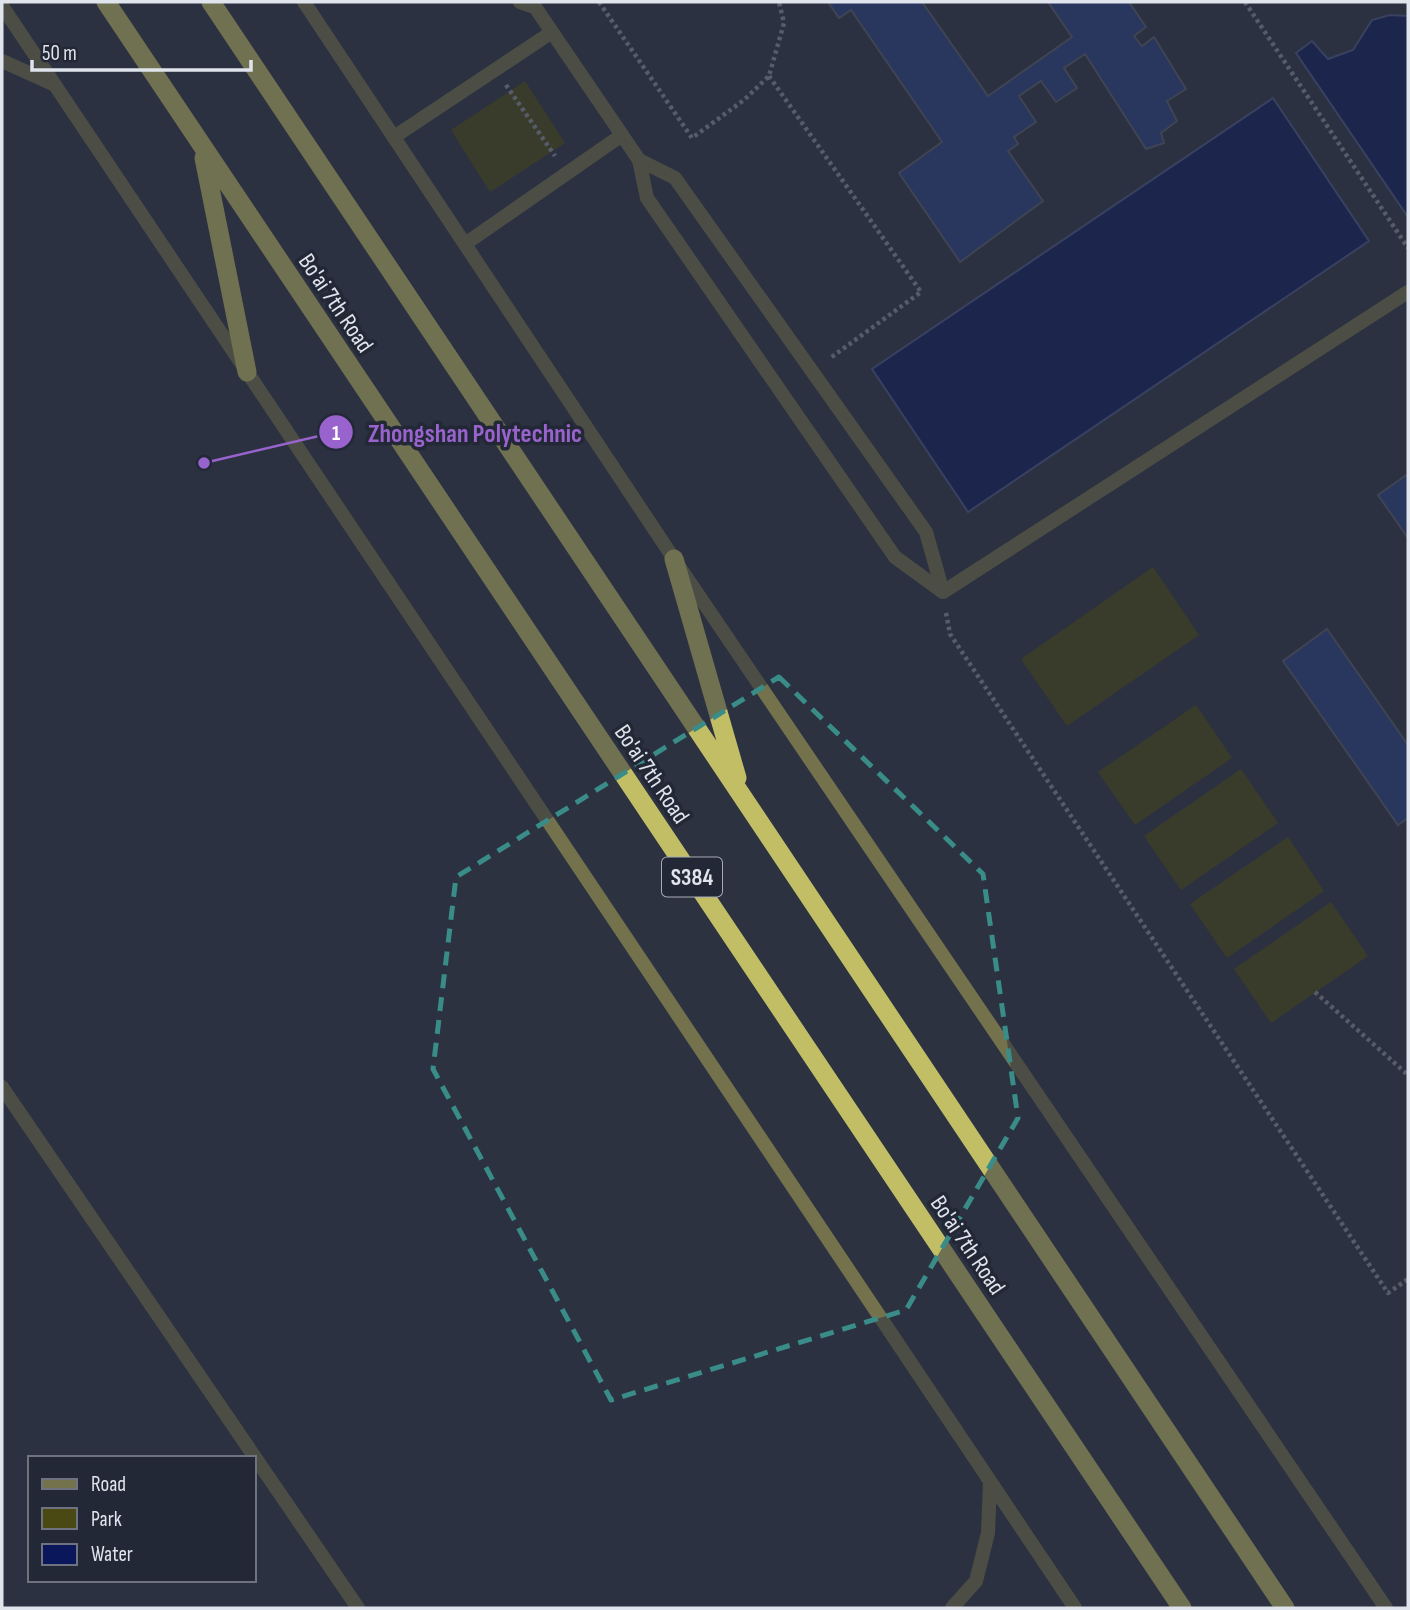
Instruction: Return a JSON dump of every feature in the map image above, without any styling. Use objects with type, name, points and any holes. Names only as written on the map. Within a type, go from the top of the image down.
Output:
[{"type":"highway","name":"Bo'ai 7th Road","points":[[106,2],[1182,1608]]},
{"type":"highway","points":[[211,2],[1285,1608]]},
{"type":"highway","points":[[202,147],[247,372]]},
{"type":"highway","points":[[674,559],[742,796]]},
{"type":"street","points":[[304,2],[674,559],[1386,1608]]},
{"type":"street","points":[[520,2],[535,4],[639,160],[647,198],[895,557],[943,592]]},
{"type":"street","points":[[2,6],[1075,1608]]},
{"type":"street","points":[[394,137],[552,33]]},
{"type":"street","points":[[2,61],[54,85]]},
{"type":"street","points":[[465,244],[622,135]]},
{"type":"street","points":[[639,160],[675,178],[926,532],[943,592]]},
{"type":"street","points":[[943,592],[1408,292]]},
{"type":"street","points":[[2,1087],[254,1456]]},
{"type":"street","points":[[256,1459],[358,1608]]},
{"type":"street","points":[[952,1608],[976,1581],[988,1533],[990,1482]]},
{"type":"path","points":[[598,2],[692,138],[744,100],[769,76],[784,23],[779,2]]},
{"type":"path","points":[[1245,2],[1408,248]]},
{"type":"path","points":[[496,69],[566,173]]},
{"type":"path","points":[[769,76],[921,292],[812,371]]},
{"type":"path","points":[[943,592],[950,634],[1388,1293],[1408,1279]]},
{"type":"path","points":[[1315,992],[1408,1075]]},
{"type":"highlighted area","points":[[779,677],[983,874],[1018,1118],[906,1310],[611,1400],[433,1069],[456,877]]},
{"type":"green space","points":[[525,81],[565,143],[490,192],[451,130]]},
{"type":"green space","points":[[1153,567],[1199,635],[1067,726],[1021,659]]},
{"type":"green space","points":[[1196,705],[1232,758],[1135,825],[1098,772]]},
{"type":"green space","points":[[1241,769],[1278,823],[1181,890],[1144,836]]},
{"type":"green space","points":[[1288,837],[1324,891],[1227,958],[1190,904]]},
{"type":"green space","points":[[1331,902],[1368,956],[1271,1023],[1234,969]]},
{"type":"water","points":[[1390,15],[1408,16],[1408,217],[1296,53],[1312,41],[1328,59],[1353,50],[1372,20]]},
{"type":"water","points":[[1273,98],[1369,241],[968,512],[872,369]]},
{"type":"building","points":[[828,2],[922,2],[988,96],[1072,37],[1048,2],[1129,2],[1146,27],[1134,36],[1142,46],[1154,37],[1186,89],[1167,101],[1177,121],[1161,133],[1164,143],[1146,149],[1085,54],[1064,68],[1077,88],[1056,102],[1041,81],[1019,96],[1036,122],[1014,137],[1018,144],[1008,151],[1043,201],[960,262],[899,173],[942,142],[851,10],[839,18]]},
{"type":"building","points":[[1408,474],[1408,538],[1378,495]]},
{"type":"building","points":[[1327,629],[1408,745],[1408,818],[1398,825],[1283,661]]},
{"type":"place","name":"Zhongshan Polytechnic","points":[[204,463]]}]
